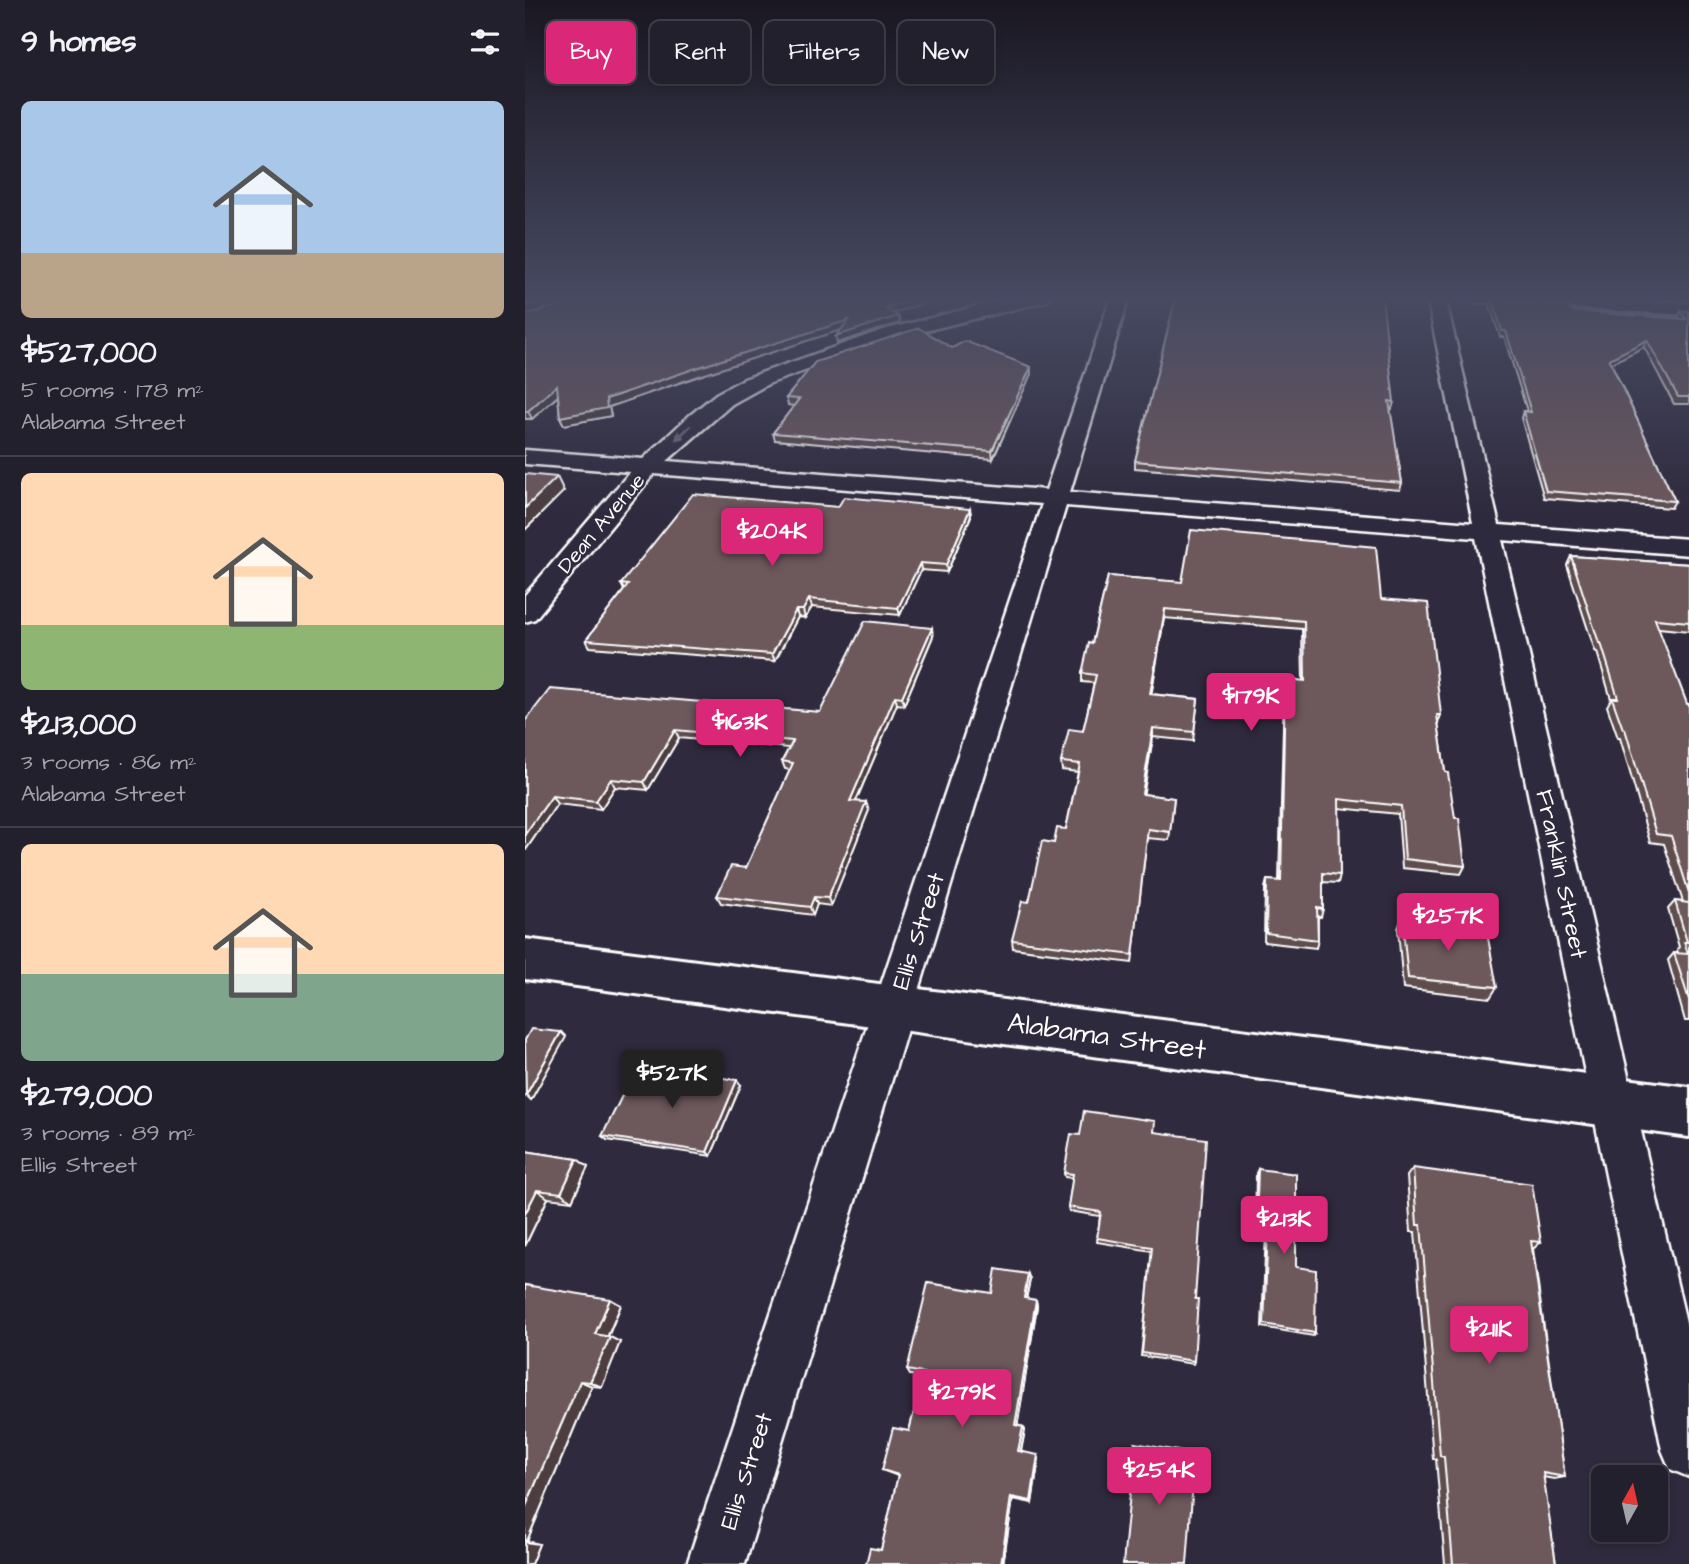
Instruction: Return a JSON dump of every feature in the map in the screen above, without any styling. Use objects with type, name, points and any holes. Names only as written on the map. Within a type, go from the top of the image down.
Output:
[{"type":"main road","name":"Alabama Street","points":[[525,959],[1689,1112]]},
{"type":"street","name":"Dean Avenue","points":[[525,612],[650,466],[706,413],[726,398],[786,370]]},
{"type":"street","name":"Ellis Street","points":[[716,1564],[1097,370]]},
{"type":"street","name":"Franklin Street","points":[[1452,370],[1689,1450]]},
{"type":"street","points":[[525,457],[1689,547]]},
{"type":"building","points":[[525,370],[690,370],[606,399],[607,408],[560,417],[557,385],[525,411]]},
{"type":"building","points":[[809,370],[1030,370],[992,451],[773,433],[799,399],[786,398]]},
{"type":"building","points":[[1158,370],[1390,370],[1394,402],[1389,401],[1402,483],[1135,461]]},
{"type":"building","points":[[1518,370],[1614,370],[1675,501],[1546,491],[1523,411],[1531,412]]},
{"type":"building","points":[[1663,370],[1689,370],[1689,397],[1678,397]]},
{"type":"building","points":[[525,474],[557,477],[525,508]]},
{"type":"building","points":[[693,494],[838,507],[844,497],[970,509],[946,565],[920,563],[898,608],[809,599],[803,610],[796,610],[772,654],[586,640],[628,585],[621,584]]},
{"type":"building","points":[[1191,530],[1376,547],[1381,599],[1428,603],[1441,715],[1437,715],[1445,772],[1448,773],[1455,818],[1459,818],[1465,866],[1405,859],[1401,806],[1339,799],[1340,875],[1323,873],[1323,909],[1317,908],[1318,940],[1266,933],[1267,880],[1281,881],[1285,679],[1305,681],[1304,621],[1165,609],[1150,694],[1198,699],[1194,732],[1153,728],[1142,794],[1174,798],[1170,832],[1148,829],[1133,955],[1012,940],[1022,901],[1029,902],[1042,841],[1054,843],[1057,828],[1066,829],[1080,764],[1061,762],[1069,729],[1083,731],[1096,675],[1082,673],[1089,643],[1092,644],[1108,576],[1182,582]]},
{"type":"building","points":[[1571,556],[1689,564],[1689,622],[1655,619],[1689,704],[1689,893],[1671,836],[1656,834],[1625,729],[1612,698],[1618,698]]},
{"type":"building","points":[[865,621],[932,628],[902,697],[895,696],[850,801],[866,802],[828,898],[814,897],[810,907],[717,896],[731,866],[746,868],[793,763],[782,761],[793,741],[675,730],[644,782],[611,779],[596,801],[552,796],[525,834],[525,721],[550,689],[820,712]]},
{"type":"building","points":[[1675,901],[1689,903],[1689,1000],[1674,953],[1688,954]]},
{"type":"building","points":[[1402,918],[1486,927],[1497,987],[1408,978]]},
{"type":"building","points":[[531,1029],[561,1032],[526,1095],[525,1040]]},
{"type":"building","points":[[648,1067],[737,1080],[707,1152],[602,1136],[625,1090],[635,1092]]},
{"type":"building","points":[[1084,1111],[1155,1121],[1154,1132],[1206,1139],[1195,1299],[1198,1299],[1194,1361],[1142,1353],[1152,1247],[1097,1238],[1101,1212],[1068,1207],[1073,1174],[1064,1173],[1071,1134],[1080,1135]]},
{"type":"building","points":[[525,1151],[577,1159],[561,1193],[537,1190],[525,1214]]},
{"type":"building","points":[[1413,1168],[1532,1184],[1541,1242],[1531,1241],[1565,1477],[1543,1473],[1556,1564],[1453,1564],[1444,1457],[1440,1456],[1421,1225],[1417,1225]]},
{"type":"building","points":[[1258,1169],[1296,1174],[1296,1267],[1316,1270],[1315,1333],[1264,1324],[1268,1227],[1256,1226]]},
{"type":"building","points":[[996,1269],[1028,1274],[1024,1298],[1036,1300],[1015,1425],[1023,1427],[1018,1451],[1038,1455],[1031,1501],[1011,1497],[1001,1564],[866,1564],[870,1548],[881,1550],[898,1475],[882,1470],[893,1428],[909,1431],[924,1373],[907,1370],[928,1283],[992,1293]]},
{"type":"building","points":[[525,1285],[610,1299],[595,1334],[610,1337],[590,1382],[580,1381],[525,1508]]},
{"type":"building","points":[[1135,1443],[1195,1454],[1187,1564],[1123,1564]]}]
